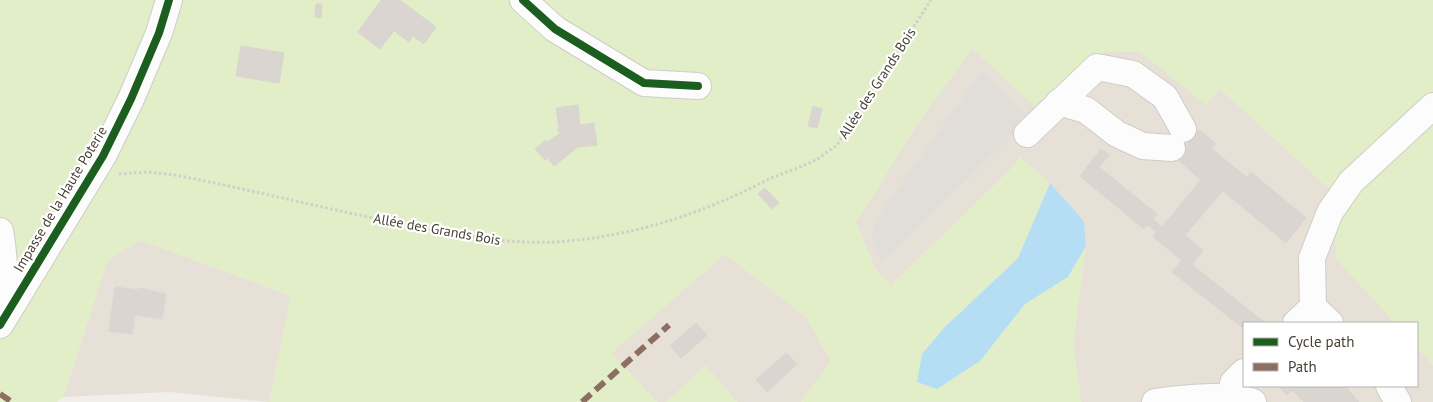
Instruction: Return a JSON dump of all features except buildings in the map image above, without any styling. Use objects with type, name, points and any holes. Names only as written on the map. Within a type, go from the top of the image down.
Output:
[{"type":"street","name":"Impasse de la Haute Poterie","points":[[0,324],[103,156],[131,99],[159,32],[169,0]]},
{"type":"street","points":[[523,0],[555,29],[644,84],[698,86]]},
{"type":"street","points":[[1027,134],[1059,102],[1097,67],[1133,74],[1165,97],[1177,138],[1143,146],[1117,134],[1086,110],[1059,102]]},
{"type":"street","points":[[1313,318],[1312,258],[1330,212],[1351,182],[1433,106]]},
{"type":"street","points":[[0,231],[4,250],[4,292],[0,311]]},
{"type":"street","points":[[1155,402],[1168,400],[1242,400],[1233,383],[1243,373]]},
{"type":"street","points":[[1390,387],[1398,402]]},
{"type":"shaded area","points":[[972,48],[1034,105],[1105,51],[1140,52],[1206,104],[1220,89],[1347,205],[1336,258],[1394,322],[1243,322],[1243,387],[1418,387],[1418,348],[1433,365],[1433,402],[1081,402],[1073,344],[1086,246],[1084,221],[1050,183],[1020,157],[1011,169],[891,285],[876,271],[856,222],[915,128]]},
{"type":"shaded area","points":[[981,72],[1029,119],[881,263],[872,236],[876,219]]},
{"type":"shaded area","points":[[140,240],[291,296],[269,402],[169,392],[63,397],[108,260]]},
{"type":"shaded area","points":[[725,254],[806,317],[831,361],[801,402],[737,402],[706,366],[666,402],[657,402],[611,353]]},
{"type":"green space","points":[[0,0],[1433,0],[1433,365],[1418,348],[1418,322],[1394,322],[1336,259],[1335,238],[1347,205],[1220,89],[1206,105],[1140,52],[1105,51],[1034,106],[972,48],[915,128],[856,223],[876,271],[891,285],[1011,169],[1020,157],[1050,183],[1018,258],[945,327],[980,361],[1025,304],[1068,277],[1086,246],[1073,344],[1081,402],[801,402],[831,361],[806,317],[725,254],[612,353],[657,402],[269,402],[291,296],[140,240],[108,260],[63,397],[57,402],[0,402]]},
{"type":"green space","points":[[706,366],[737,402],[666,402]]},
{"type":"water","points":[[1050,183],[1084,221],[1086,246],[1068,277],[1025,304],[980,361],[937,389],[917,382],[922,354],[945,327],[1018,258]]},
{"type":"marked path","points":[[582,402],[669,325]]},
{"type":"marked path","points":[[0,394],[12,402]]},
{"type":"cycle path","points":[[0,325],[103,156],[131,99],[159,33],[169,0]]},
{"type":"cycle path","points":[[523,0],[555,29],[644,83],[698,86]]}]
